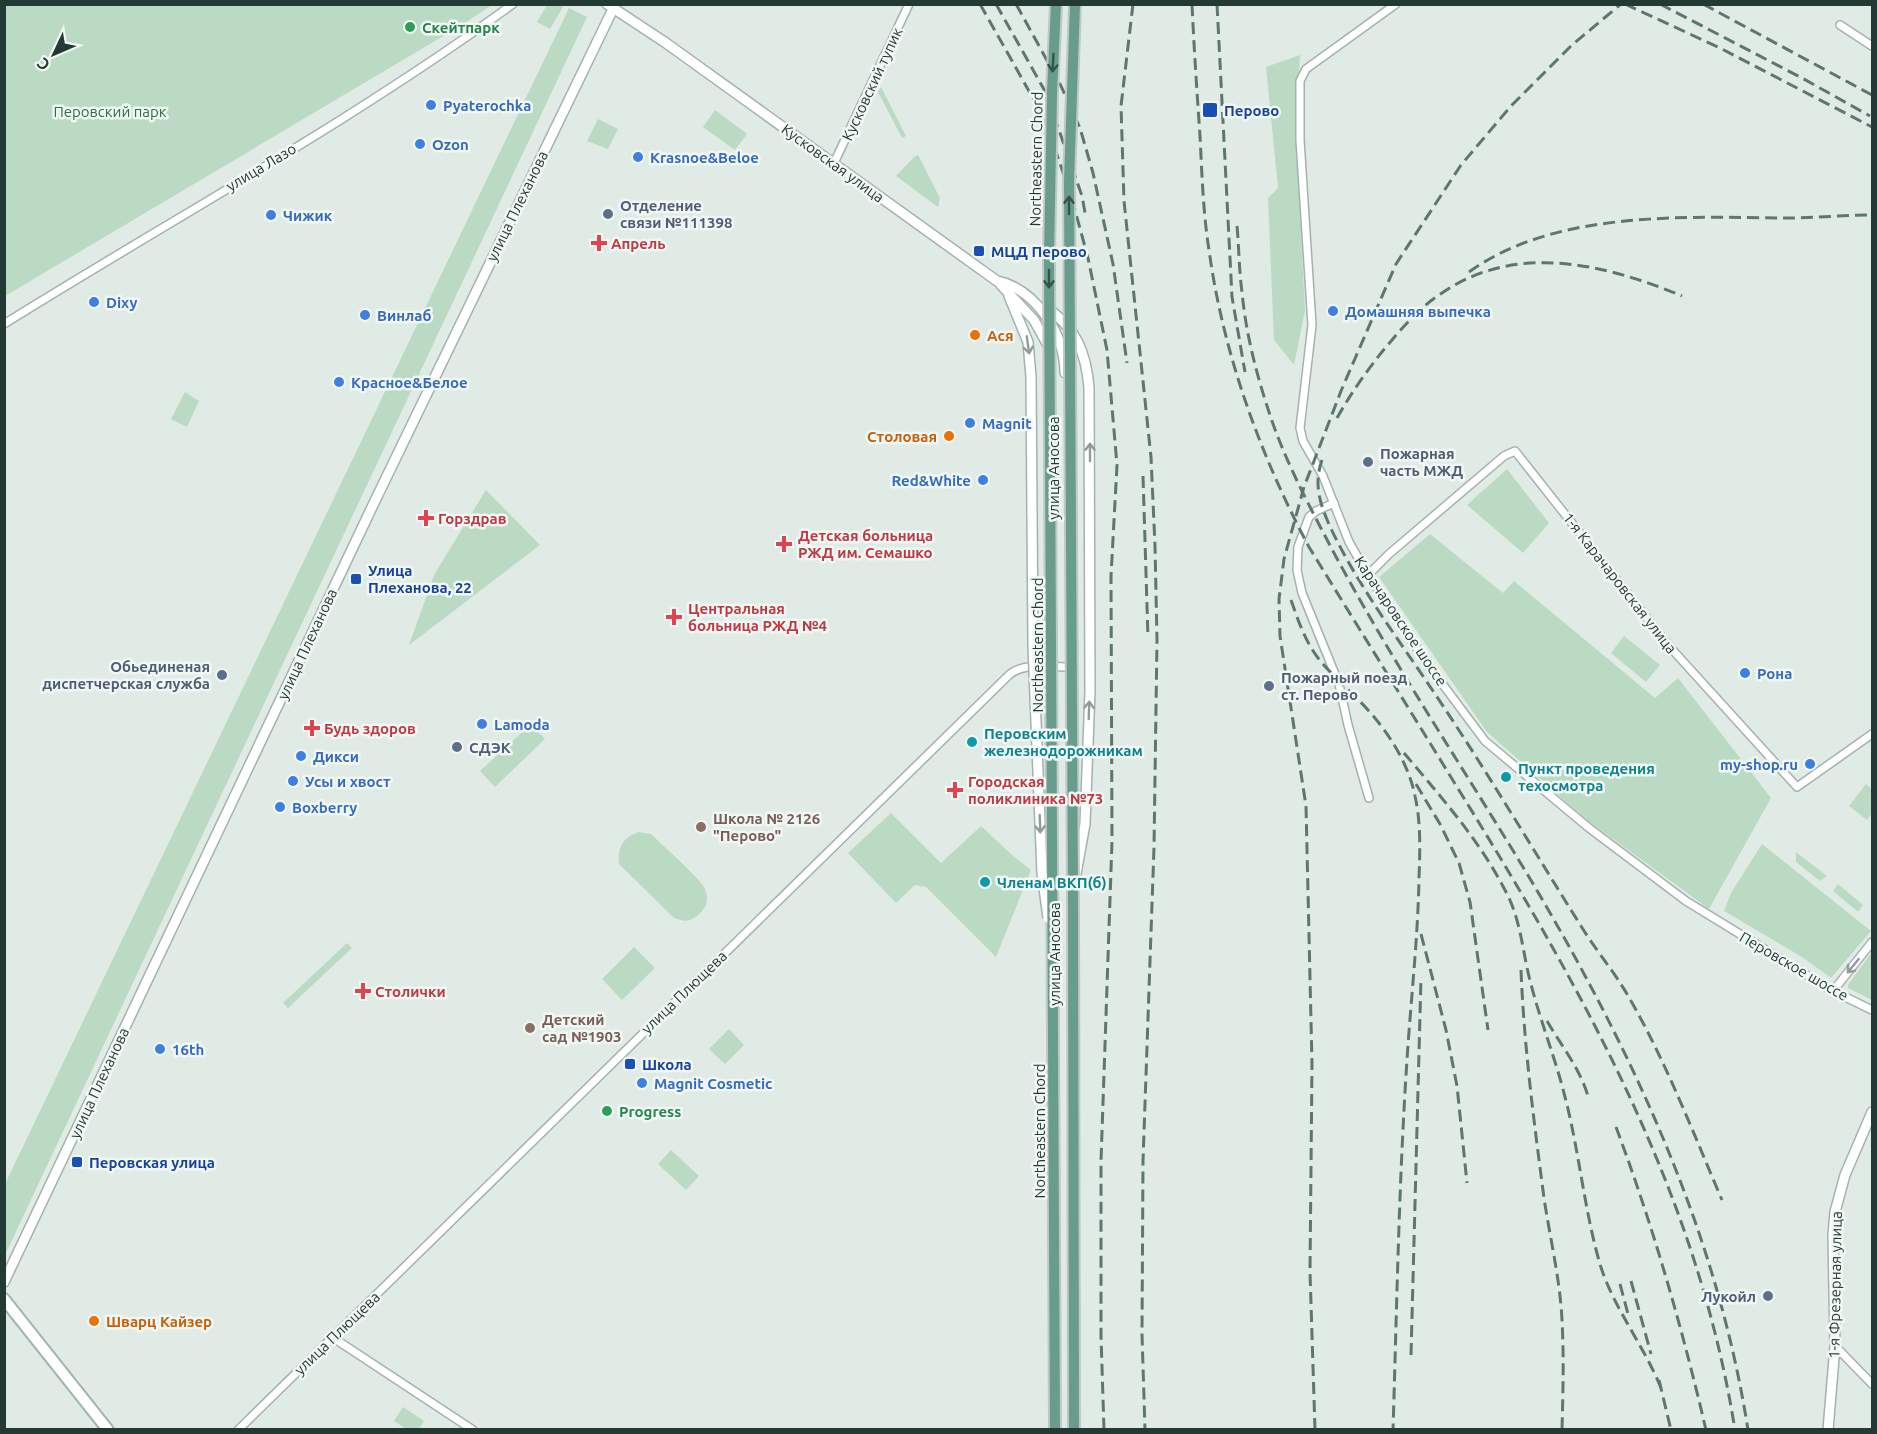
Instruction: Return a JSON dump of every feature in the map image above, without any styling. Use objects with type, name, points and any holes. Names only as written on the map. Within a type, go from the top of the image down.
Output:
[{"type":"main road","name":"Northeastern Chord","points":[[1055,1430],[1049,257],[1056,4]]},
{"type":"main road","points":[[1072,1430],[1073,894],[1069,193],[1075,4]]},
{"type":"main road","points":[[4,1299],[108,1430]]},
{"type":"street","name":"улица Лазо","points":[[4,324],[351,113],[463,40],[513,4]]},
{"type":"street","name":"Кусковский тупик","points":[[834,163],[909,4]]},
{"type":"street","name":"Карачаровское шоссе","points":[[1396,4],[1306,69],[1300,81],[1300,140],[1312,325],[1299,428],[1303,441],[1323,476],[1349,542],[1368,575],[1426,662],[1485,741],[1589,828],[1716,921]]},
{"type":"street","name":"Кусковская улица","points":[[610,7],[666,43],[997,281],[1016,289],[1033,301],[1052,327]]},
{"type":"street","name":"улица Плеханова","points":[[4,1282],[610,7]]},
{"type":"street","points":[[1839,25],[1872,46]]},
{"type":"street","name":"улица Аносова","points":[[997,281],[1034,320],[1051,352],[1053,364],[1055,1430]]},
{"type":"street","points":[[1007,291],[1028,342],[1031,377],[1033,646],[1042,873],[1053,947]]},
{"type":"street","points":[[1033,301],[1050,310],[1082,347],[1089,388],[1090,691],[1085,824],[1073,894]]},
{"type":"street","name":"улица Аносова","points":[[1052,327],[1065,363],[1069,667],[1072,1430]]},
{"type":"street","name":"1-я Карачаровская улица","points":[[1368,575],[1389,554],[1504,456],[1515,451],[1669,646],[1797,787],[1872,734]]},
{"type":"street","points":[[1334,503],[1316,511],[1309,518],[1298,547],[1297,570],[1302,593],[1339,684],[1369,798]]},
{"type":"street","name":"улица Плющева","points":[[238,1430],[1010,674],[1026,667],[1069,667]]},
{"type":"street","name":"Перовское шоссе","points":[[1716,921],[1787,961],[1833,991],[1872,1010]]},
{"type":"street","points":[[1833,991],[1872,942]]},
{"type":"street","name":"1-я Фрезерная улица","points":[[1828,1430],[1835,1346],[1833,1235],[1835,1212],[1845,1175],[1872,1112]]},
{"type":"street","points":[[332,1337],[473,1430]]},
{"type":"street","points":[[1835,1346],[1872,1384]]},
{"type":"green space","name":"Перовский парк","points":[[5,4],[492,4],[492,5],[5,296]]},
{"type":"green space","points":[[547,5],[563,7],[550,29],[537,22]]},
{"type":"green space","points":[[569,8],[587,17],[5,1255],[5,1184]]},
{"type":"green space","points":[[1300,55],[1296,129],[1305,311],[1294,365],[1274,340],[1268,198],[1278,188],[1266,67]]},
{"type":"green space","points":[[881,87],[906,136],[902,138],[878,92]]},
{"type":"green space","points":[[715,110],[747,134],[735,150],[703,127]]},
{"type":"green space","points":[[598,119],[618,129],[608,149],[587,141]]},
{"type":"green space","points":[[918,155],[940,198],[938,207],[896,176]]},
{"type":"green space","points":[[185,392],[199,401],[187,427],[171,419]]},
{"type":"green space","points":[[1507,469],[1549,523],[1523,553],[1467,505]]},
{"type":"green space","points":[[486,490],[540,545],[409,645],[434,575]]},
{"type":"green space","points":[[1430,534],[1503,593],[1514,581],[1655,698],[1678,678],[1771,798],[1709,909],[1587,820],[1487,732],[1379,577]]},
{"type":"green space","points":[[1624,636],[1660,665],[1646,682],[1611,653]]},
{"type":"green space","points":[[531,724],[545,739],[495,787],[480,771]]},
{"type":"green space","points":[[1866,784],[1872,789],[1872,813],[1867,820],[1849,806]]},
{"type":"green space","points":[[891,813],[941,863],[981,826],[1031,870],[996,957],[926,887],[915,885],[896,903],[848,853]]},
{"type":"green space","points":[[639,832],[651,834],[702,884],[707,899],[702,911],[693,919],[685,921],[674,918],[619,864],[622,844]]},
{"type":"green space","points":[[1762,844],[1871,931],[1831,978],[1802,957],[1724,911],[1731,893]]},
{"type":"green space","points":[[1796,852],[1827,876],[1820,881],[1796,862]]},
{"type":"green space","points":[[1838,884],[1863,905],[1858,912],[1833,891]]},
{"type":"green space","points":[[347,943],[352,948],[288,1008],[283,1003]]},
{"type":"green space","points":[[634,947],[655,968],[622,1000],[602,979]]},
{"type":"green space","points":[[1872,952],[1872,1000],[1848,988],[1848,985]]},
{"type":"green space","points":[[729,1029],[744,1045],[725,1064],[709,1049]]},
{"type":"green space","points":[[671,1150],[699,1176],[686,1190],[658,1164]]},
{"type":"green space","points":[[403,1407],[424,1421],[419,1429],[406,1429],[394,1421]]},
{"type":"railway","points":[[980,4],[1034,100],[1051,137],[1072,199],[1088,258],[1107,350],[1117,465],[1111,576],[1112,841],[1101,1161],[1101,1336],[1104,1430]]},
{"type":"railway","points":[[996,4],[1046,93],[1082,196],[1086,218]]},
{"type":"railway","points":[[1016,4],[1061,86],[1080,128],[1093,173],[1113,264],[1127,363]]},
{"type":"railway","points":[[1133,4],[1121,106],[1124,201],[1151,457],[1157,639],[1154,847],[1143,1161],[1142,1334],[1145,1430]]},
{"type":"railway","points":[[1192,4],[1205,222],[1215,289],[1234,365],[1260,440],[1309,547],[1548,939],[1629,1095],[1663,1175],[1693,1257],[1717,1342],[1735,1430]]},
{"type":"railway","points":[[1217,4],[1232,297],[1245,372]]},
{"type":"railway","points":[[1315,1430],[1310,1272],[1312,1064],[1306,806],[1280,636],[1279,599],[1284,559],[1304,487],[1341,391],[1396,264],[1461,165],[1511,106],[1572,45],[1621,4]]},
{"type":"railway","points":[[1625,4],[1720,48],[1872,127]]},
{"type":"railway","points":[[1660,4],[1870,116]]},
{"type":"railway","points":[[1703,4],[1872,95]]},
{"type":"railway","points":[[1469,272],[1503,252],[1541,237],[1580,227],[1622,221],[1664,218],[1797,218],[1872,215]]},
{"type":"railway","points":[[1237,226],[1241,284],[1250,341],[1257,374],[1285,455],[1357,594],[1564,937],[1633,1071],[1664,1140],[1715,1283],[1734,1356],[1748,1430]]},
{"type":"railway","points":[[1337,418],[1366,373],[1405,325],[1442,293],[1470,277],[1500,267],[1530,263],[1561,263],[1622,275],[1682,296]]},
{"type":"railway","points":[[1322,460],[1318,476],[1320,499],[1339,544],[1377,609],[1452,720],[1586,935],[1627,994],[1666,1069],[1722,1200]]},
{"type":"railway","points":[[1143,476],[1148,638]]},
{"type":"railway","points":[[1291,600],[1299,623],[1318,658],[1362,703],[1391,739],[1408,773],[1417,806],[1420,847],[1402,1141],[1393,1430]]},
{"type":"railway","points":[[1404,753],[1474,839],[1498,876],[1513,907],[1532,988],[1566,1101],[1589,1218],[1603,1274],[1661,1388]]},
{"type":"railway","points":[[1416,784],[1440,824],[1459,863],[1470,902],[1488,1030]]},
{"type":"railway","points":[[1421,934],[1446,1030],[1457,1086],[1467,1183]]},
{"type":"railway","points":[[1521,970],[1524,1027],[1533,1112],[1561,1305],[1562,1430]]},
{"type":"railway","points":[[1411,1355],[1421,977]]},
{"type":"railway","points":[[1547,1021],[1577,1069],[1589,1100]]},
{"type":"railway","points":[[1616,1127],[1666,1277],[1706,1430]]},
{"type":"railway","points":[[1631,1281],[1651,1354]]},
{"type":"railway","points":[[1620,1284],[1628,1314]]},
{"type":"railway","points":[[1659,1380],[1671,1430]]},
{"type":"place","name":"Скейтпарк","points":[[410,27]]},
{"type":"place","name":"Pyaterochka","points":[[431,105]]},
{"type":"place","name":"Перово","points":[[1210,110]]},
{"type":"place","name":"Ozon","points":[[420,144]]},
{"type":"place","name":"Krasnoe&Beloe","points":[[638,157]]},
{"type":"place","name":"Отделение связи №111398","points":[[608,214]]},
{"type":"place","name":"Чижик","points":[[271,215]]},
{"type":"place","name":"Апрель","points":[[599,243]]},
{"type":"place","name":"МЦД Перово","points":[[979,251]]},
{"type":"place","name":"Dixy","points":[[94,302]]},
{"type":"place","name":"Домашняя выпечка","points":[[1333,311]]},
{"type":"place","name":"Винлаб","points":[[365,315]]},
{"type":"place","name":"Ася","points":[[975,335]]},
{"type":"place","name":"Красное&Белое","points":[[339,382]]},
{"type":"place","name":"Magnit","points":[[970,423]]},
{"type":"place","name":"Столовая","points":[[949,436]]},
{"type":"place","name":"Пожарная часть МЖД","points":[[1368,462]]},
{"type":"place","name":"Red&White","points":[[983,480]]},
{"type":"place","name":"Горздрав","points":[[426,518]]},
{"type":"place","name":"Детская больница РЖД им. Семашко","points":[[784,544]]},
{"type":"place","name":"Улица Плеханова, 22","points":[[356,579]]},
{"type":"place","name":"Центральная больница РЖД №4","points":[[674,617]]},
{"type":"place","name":"Рона","points":[[1745,673]]},
{"type":"place","name":"Обьединеная диспетчерская служба","points":[[222,675]]},
{"type":"place","name":"Пожарный поезд ст. Перово","points":[[1269,686]]},
{"type":"place","name":"Lamoda","points":[[482,724]]},
{"type":"place","name":"Будь здоров","points":[[312,728]]},
{"type":"place","name":"Перовским железнодорожникам","points":[[972,742]]},
{"type":"place","name":"СДЭК","points":[[457,747]]},
{"type":"place","name":"Дикси","points":[[301,756]]},
{"type":"place","name":"my-shop.ru","points":[[1810,764]]},
{"type":"place","name":"Пункт проведения техосмотра","points":[[1506,777]]},
{"type":"place","name":"Усы и хвост","points":[[293,781]]},
{"type":"place","name":"Городская поликлиника №73","points":[[955,790]]},
{"type":"place","name":"Boxberry","points":[[280,807]]},
{"type":"place","name":"Школа № 2126 \"Перово\"","points":[[701,827]]},
{"type":"place","name":"Членам ВКП(б)","points":[[985,882]]},
{"type":"place","name":"Столички","points":[[363,991]]},
{"type":"place","name":"Детский сад №1903","points":[[530,1028]]},
{"type":"place","name":"16th","points":[[160,1049]]},
{"type":"place","name":"Школа","points":[[630,1064]]},
{"type":"place","name":"Magnit Cosmetic","points":[[642,1083]]},
{"type":"place","name":"Progress","points":[[607,1111]]},
{"type":"place","name":"Перовская улица","points":[[77,1162]]},
{"type":"place","name":"Лукойл","points":[[1768,1296]]},
{"type":"place","name":"Шварц Кайзер","points":[[94,1321]]}]
